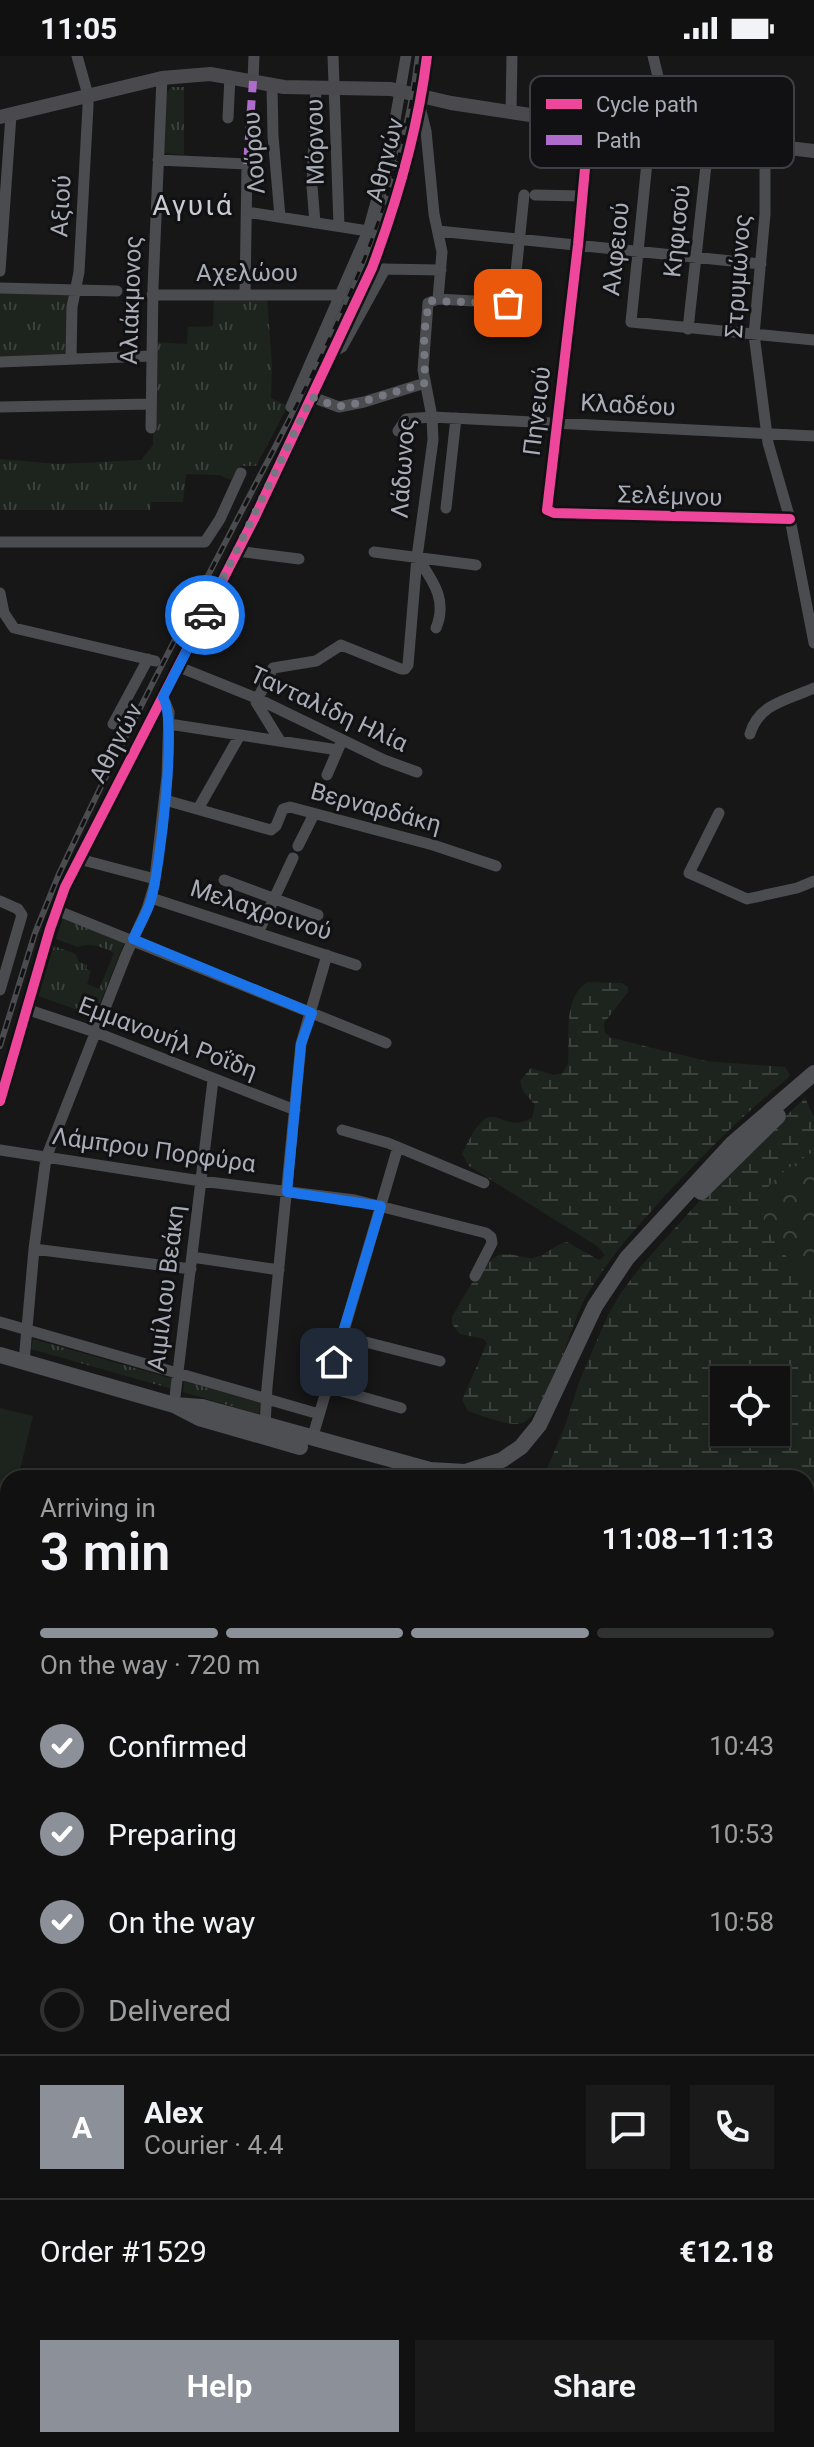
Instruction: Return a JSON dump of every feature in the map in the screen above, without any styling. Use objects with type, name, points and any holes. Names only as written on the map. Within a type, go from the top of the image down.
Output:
[{"type":"main road","points":[[5,116],[162,78],[196,74],[230,76],[272,85],[400,90],[421,102],[530,115]]},
{"type":"main road","points":[[794,149],[814,151]]},
{"type":"main road","points":[[464,1470],[484,1468],[515,1452],[531,1437],[545,1416],[595,1306],[627,1258],[733,1143],[814,1073]]},
{"type":"main road","points":[[503,1470],[516,1464],[543,1437],[561,1405],[604,1309],[635,1264],[737,1155],[814,1085]]},
{"type":"main road","points":[[0,1355],[174,1405],[199,1407],[391,1461],[434,1470]]},
{"type":"main road","points":[[174,1405],[199,1418],[388,1470]]},
{"type":"street","name":"Αξιού","points":[[71,359],[88,95],[77,56]]},
{"type":"street","points":[[253,81],[254,56]]},
{"type":"street","name":"Μόρνου","points":[[333,56],[339,226]]},
{"type":"street","name":"Αθηνών","points":[[291,407],[368,231],[389,155],[406,56]]},
{"type":"street","name":"Αθηνών","points":[[0,1101],[56,910],[79,859],[179,667],[333,352],[379,269],[421,102],[427,56]]},
{"type":"street","points":[[511,112],[512,56]]},
{"type":"street","points":[[653,56],[658,76]]},
{"type":"street","points":[[228,118],[230,76]]},
{"type":"street","name":"Αλιάκμονος","points":[[151,428],[152,295],[162,78]]},
{"type":"street","name":"Λούρου","points":[[272,85],[280,217]]},
{"type":"street","points":[[315,223],[312,186],[316,88]]},
{"type":"street","name":"Λάδωνος","points":[[256,698],[273,668],[311,663],[338,645],[401,669],[407,668],[417,557],[431,455],[432,417],[423,353],[427,305],[429,301],[438,299],[442,252],[434,214],[421,102]]},
{"type":"street","points":[[0,271],[5,116]]},
{"type":"street","points":[[158,160],[247,164],[245,295]]},
{"type":"street","name":"Πηνειού","points":[[549,511],[546,507],[585,168]]},
{"type":"street","name":"Αλφειού","points":[[646,168],[631,322],[688,329]]},
{"type":"street","name":"Κηφισού","points":[[688,329],[706,168]]},
{"type":"street","name":"Στρυμώνος","points":[[765,168],[754,335],[766,433],[790,519],[814,643]]},
{"type":"street","points":[[438,299],[511,303],[530,195],[582,196]]},
{"type":"street","points":[[247,212],[368,231]]},
{"type":"street","points":[[438,231],[761,264]]},
{"type":"street","points":[[379,269],[441,270]]},
{"type":"street","points":[[0,288],[117,291]]},
{"type":"street","name":"Αχελώου","points":[[152,295],[342,295]]},
{"type":"street","points":[[688,329],[814,340]]},
{"type":"street","points":[[0,362],[151,356]]},
{"type":"street","points":[[312,397],[335,406],[348,406],[425,383]]},
{"type":"street","points":[[0,407],[151,404]]},
{"type":"street","name":"Κλαδέου","points":[[398,431],[406,419],[432,417],[814,436]]},
{"type":"street","points":[[446,508],[456,418]]},
{"type":"street","points":[[0,542],[205,542],[220,519],[241,473]]},
{"type":"street","name":"Σελέμνου","points":[[549,511],[790,519]]},
{"type":"street","points":[[237,551],[299,559]]},
{"type":"street","points":[[374,552],[476,565]]},
{"type":"street","points":[[417,557],[433,578],[438,591],[440,610],[436,628]]},
{"type":"street","name":"Αθηνών","points":[[0,593],[6,619],[19,630],[151,660],[113,724]]},
{"type":"street","name":"Τανταλίδη Ηλία","points":[[179,667],[256,698],[340,745],[417,772]]},
{"type":"street","points":[[750,734],[754,719],[763,711],[814,688]]},
{"type":"street","points":[[24,1362],[34,1249],[47,1156],[151,898],[155,879],[165,800],[169,724],[168,707],[163,697]]},
{"type":"street","points":[[256,698],[259,709],[280,741]]},
{"type":"street","points":[[169,724],[280,741],[340,745],[327,775]]},
{"type":"street","points":[[198,809],[240,735]]},
{"type":"street","name":"Βερναρδάκη","points":[[165,800],[271,830],[285,807],[433,845],[496,866]]},
{"type":"street","points":[[719,813],[689,873],[747,899],[814,881]]},
{"type":"street","points":[[298,846],[314,814]]},
{"type":"street","points":[[258,933],[293,858]]},
{"type":"street","points":[[79,859],[155,879]]},
{"type":"street","points":[[224,880],[318,915]]},
{"type":"street","name":"Μελαχροινού","points":[[151,898],[356,965]]},
{"type":"street","points":[[0,901],[22,913],[0,990]]},
{"type":"street","points":[[56,910],[386,1043]]},
{"type":"street","points":[[265,1426],[302,1039],[327,955]]},
{"type":"street","name":"Εμμανουήλ Ροΐδη","points":[[26,1009],[95,1032],[295,1110]]},
{"type":"street","name":"Αιμίλιου Βεάκη","points":[[174,1405],[213,1080]]},
{"type":"street","points":[[342,1130],[398,1147],[484,1183]]},
{"type":"street","points":[[312,1439],[398,1147]]},
{"type":"street","name":"Λάμπρου Πορφύρα","points":[[0,1150],[381,1206],[490,1235],[492,1243],[475,1276]]},
{"type":"street","points":[[34,1249],[279,1270]]},
{"type":"street","points":[[0,1322],[319,1414]]},
{"type":"street","points":[[342,1336],[440,1361]]},
{"type":"street","points":[[327,1387],[401,1408]]},
{"type":"street","points":[[0,2031],[0,2047]]},
{"type":"green space","points":[[171,87],[184,87],[184,155],[162,153],[167,93]]},
{"type":"green space","points":[[0,293],[68,295],[66,356],[0,358]]},
{"type":"green space","points":[[214,297],[267,298],[271,398],[288,406],[256,466],[240,466],[231,480],[219,475],[186,474],[183,502],[151,502],[150,510],[0,510],[0,459],[58,464],[141,460],[153,445],[154,342],[187,344],[188,327],[213,326]]},
{"type":"green space","points":[[63,918],[125,940],[95,1016],[38,996],[54,946],[76,954],[79,962],[91,971],[87,984],[99,989],[114,953],[97,946],[78,947],[56,939]]},
{"type":"green space","points":[[588,982],[622,983],[628,987],[628,992],[604,1023],[605,1033],[612,1038],[706,1061],[785,1067],[790,1075],[708,1151],[623,1244],[587,1295],[554,1380],[537,1410],[526,1421],[506,1423],[468,1411],[462,1400],[487,1343],[484,1339],[460,1334],[452,1324],[452,1317],[467,1291],[480,1271],[502,1254],[533,1258],[567,1242],[597,1259],[605,1255],[597,1246],[469,1166],[462,1154],[473,1133],[489,1117],[511,1122],[532,1118],[535,1105],[523,1091],[520,1081],[531,1068],[553,1075],[563,1073],[568,1064],[568,1031],[574,997]]},
{"type":"green space","points":[[805,1098],[814,1117],[814,1151],[771,1184],[763,1198],[762,1210],[764,1222],[777,1245],[814,1280],[814,1470],[546,1470],[579,1382],[607,1317],[641,1266],[721,1177]]},
{"type":"green space","points":[[814,1151],[814,1280],[777,1245],[764,1222],[762,1210],[763,1198],[771,1184]]},
{"type":"green space","points":[[33,1339],[173,1379],[172,1389],[31,1349]]},
{"type":"green space","points":[[184,1381],[260,1403],[259,1414],[183,1392]]},
{"type":"green space","points":[[0,1408],[33,1416],[20,1470],[0,1470]]},
{"type":"railway","points":[[0,1046],[35,933],[59,874],[153,683],[305,390],[355,283],[394,172],[409,115],[418,56]]},
{"type":"marked path","points":[[247,164],[253,81]]},
{"type":"cycle path","points":[[0,1101],[65,887],[254,519],[372,268],[406,164],[427,56]]},
{"type":"cycle path","points":[[585,168],[547,510],[554,513],[790,519]]},
{"type":"way so far","points":[[205,615],[312,397],[339,407],[348,406],[425,383],[424,334],[429,301],[508,303]]},
{"type":"district","name":"Αγυιά","points":[[193,205]]},
{"type":"route","points":[[205,615],[163,697],[169,712],[166,791],[151,898],[133,939],[312,1013],[301,1044],[287,1192],[381,1206],[334,1362]]}]
